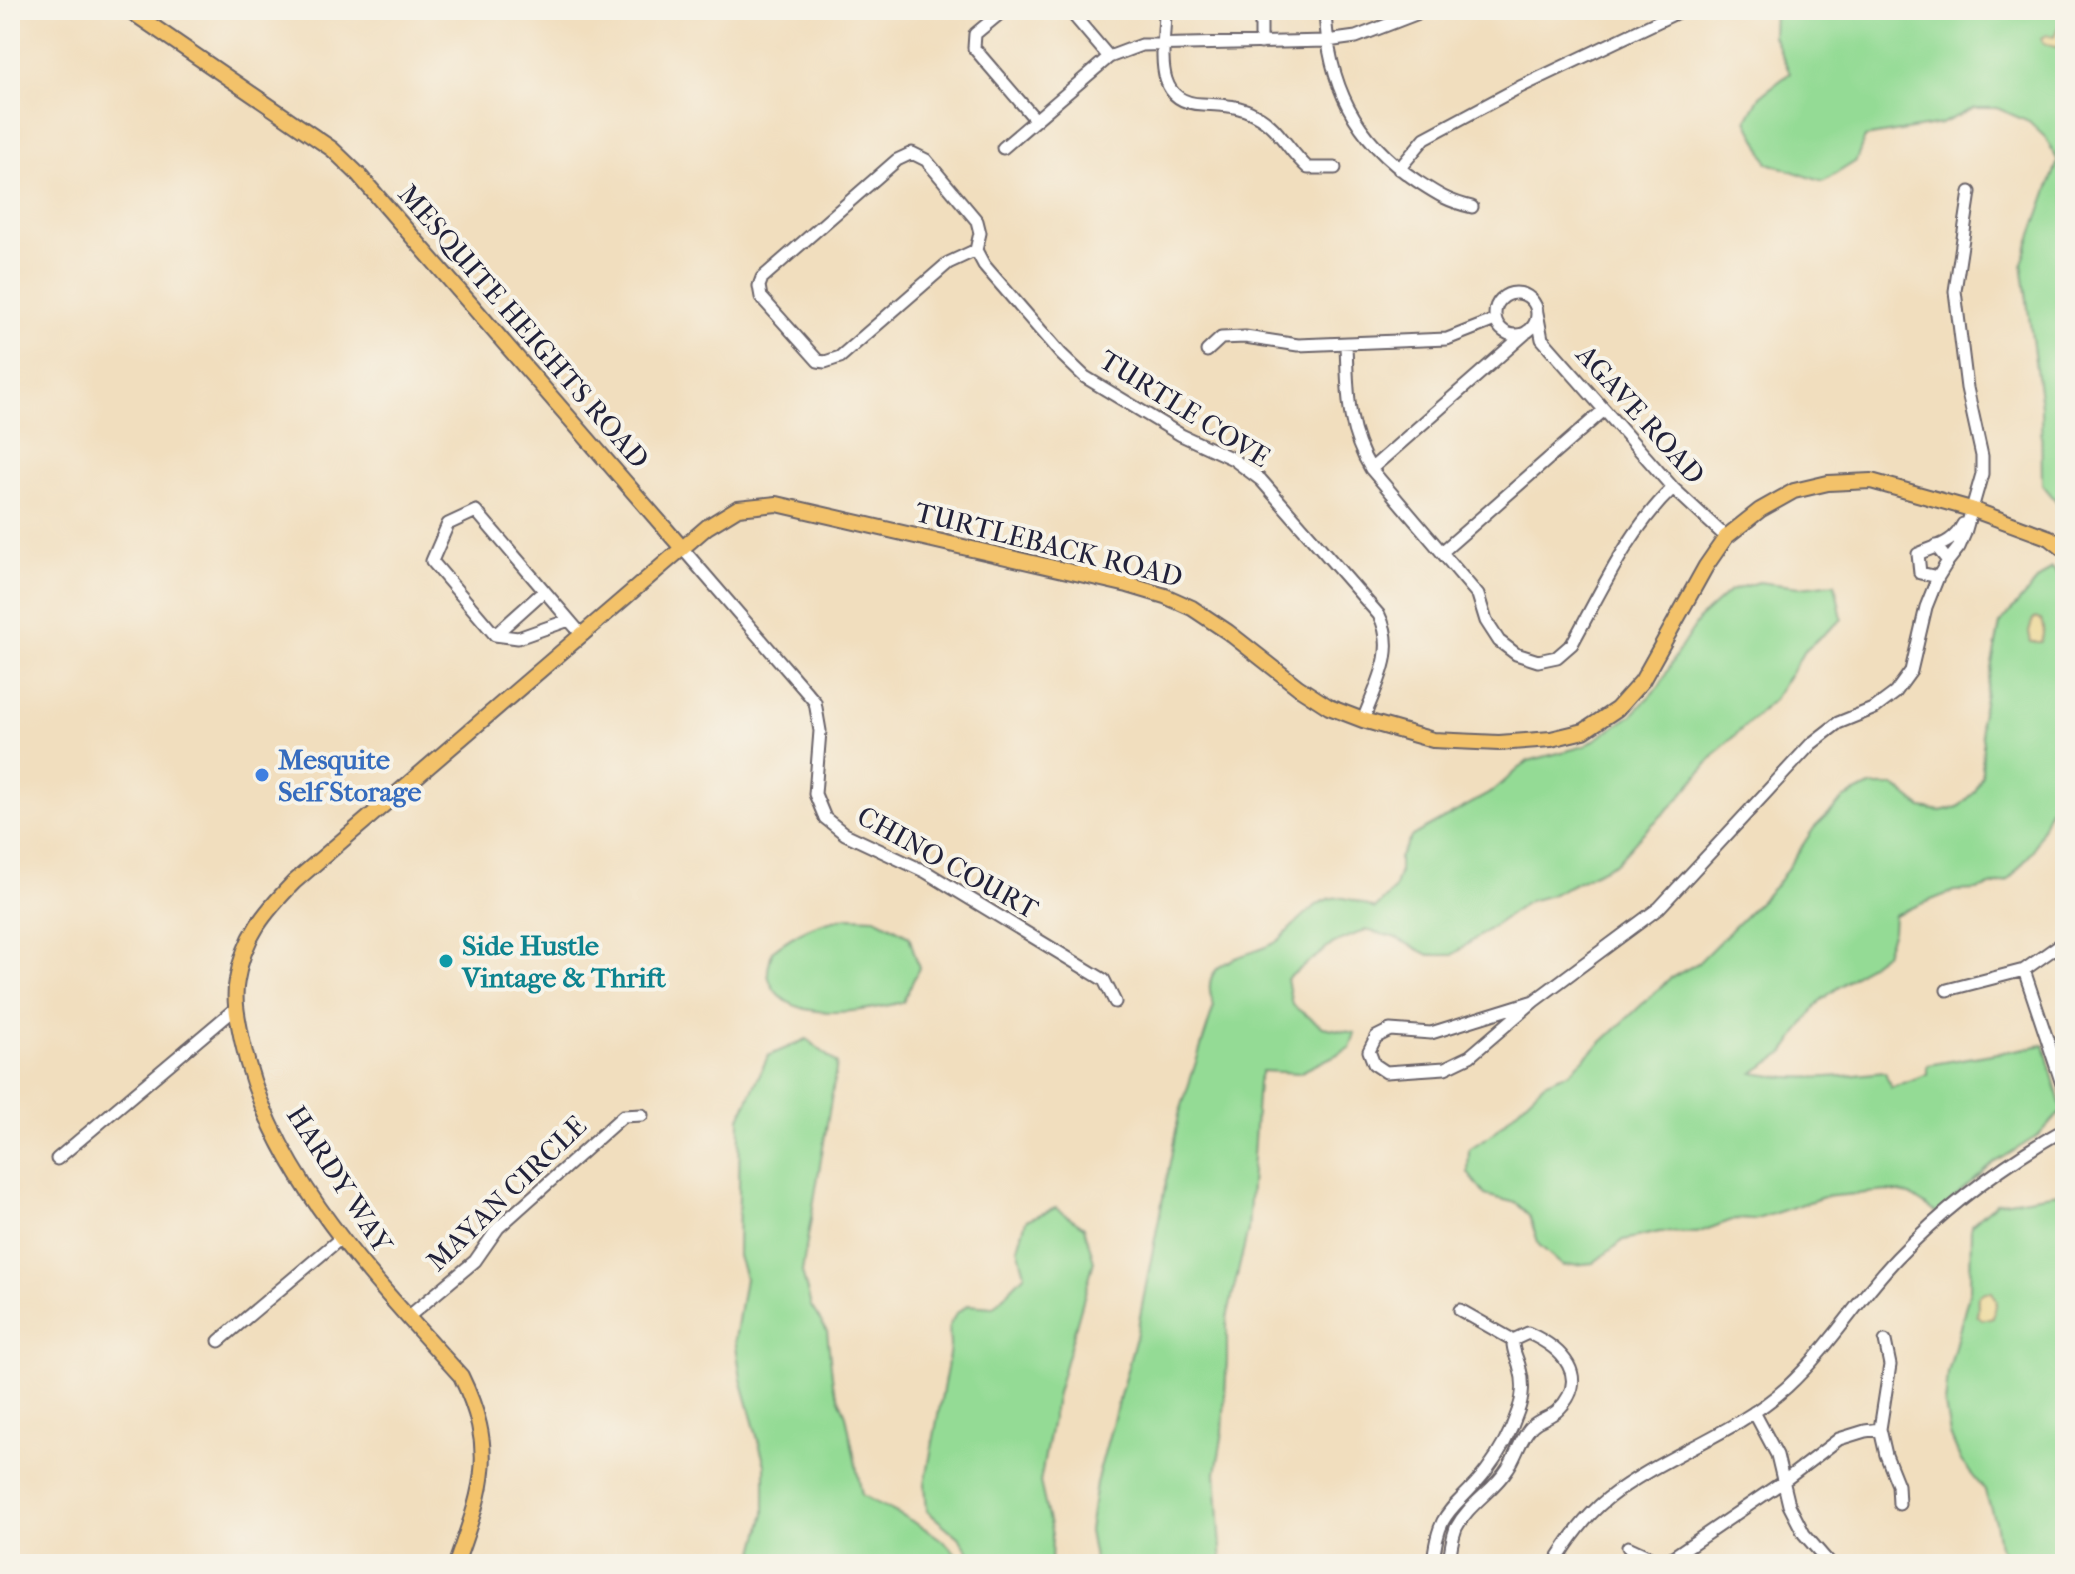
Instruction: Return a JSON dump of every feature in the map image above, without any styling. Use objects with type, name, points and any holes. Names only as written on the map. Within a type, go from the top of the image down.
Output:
[{"type":"main road","name":"MESQUITE HEIGHTS ROAD","points":[[129,10],[332,149],[358,174],[682,548]]},
{"type":"main road","name":"TURTLEBACK ROAD","points":[[682,548],[707,527],[738,508],[777,504],[1128,585],[1192,608],[1329,707],[1433,740],[1499,743],[1551,739],[1584,731],[1617,709],[1642,681],[1706,566],[1726,537],[1760,510],[1794,491],[1828,483],[1871,481],[1971,509],[2050,538],[2065,550]]},
{"type":"main road","name":"HARDY WAY","points":[[456,1564],[484,1475],[484,1443],[479,1417],[461,1376],[341,1238],[289,1160],[262,1108],[247,1064],[236,1008],[236,981],[248,943],[264,913],[294,882],[682,548]]},
{"type":"street","points":[[1004,10],[975,34],[974,48],[1035,119]]},
{"type":"street","points":[[1069,10],[1109,57]]},
{"type":"street","points":[[1165,10],[1164,82],[1177,98],[1191,104],[1244,108],[1272,126],[1295,157],[1308,168],[1335,168]]},
{"type":"street","points":[[1261,10],[1261,43]]},
{"type":"street","points":[[1325,10],[1333,70],[1346,105],[1366,137],[1384,158],[1399,169],[1448,201],[1472,207]]},
{"type":"street","points":[[1003,148],[1109,57],[1141,45],[1327,41],[1356,37],[1426,10]]},
{"type":"street","points":[[1399,169],[1425,138],[1520,87],[1682,10]]},
{"type":"street","name":"TURTLE COVE","points":[[976,250],[948,263],[840,357],[825,362],[818,361],[761,297],[759,286],[762,278],[897,160],[912,153],[926,160],[977,221],[980,233],[976,250],[994,276],[1061,354],[1085,377],[1181,435],[1233,459],[1261,480],[1379,615],[1387,630],[1388,652],[1363,720]]},
{"type":"street","points":[[1534,1001],[1431,1033],[1390,1030],[1376,1037],[1369,1051],[1374,1064],[1386,1072],[1445,1068],[1470,1056],[1534,1001],[1659,908],[1811,744],[1838,723],[1875,708],[1895,693],[1911,671],[1926,607],[1938,577],[1965,533],[1982,474],[1982,456],[1967,388],[1955,291],[1970,192]]},
{"type":"street","points":[[1371,469],[1528,331],[1533,326],[1537,313],[1531,299],[1515,292],[1500,300],[1494,313],[1499,327],[1516,335],[1528,331]]},
{"type":"street","name":"AGAVE ROAD","points":[[1537,313],[1542,339],[1673,488],[1726,537]]},
{"type":"street","points":[[1207,351],[1221,338],[1298,345],[1447,339],[1495,320]]},
{"type":"street","points":[[1346,345],[1350,418],[1358,447],[1371,469],[1478,595],[1486,621],[1499,641],[1516,654],[1538,661],[1557,657],[1572,644],[1633,536],[1652,509],[1673,488]]},
{"type":"street","points":[[1442,552],[1604,410]]},
{"type":"street","points":[[1926,607],[1918,554],[1948,543],[1957,536],[1971,509]]},
{"type":"street","points":[[569,620],[518,638],[495,635],[432,561],[448,524],[476,511],[582,635]]},
{"type":"street","points":[[1936,546],[1948,561]]},
{"type":"street","name":"MESQUITE HEIGHTS ROAD","points":[[682,548],[815,702],[820,731]]},
{"type":"street","points":[[1920,573],[1938,577]]},
{"type":"street","points":[[495,635],[544,591]]},
{"type":"street","name":"CHINO COURT","points":[[820,731],[815,794],[825,818],[845,834],[926,872],[1104,980],[1115,1002]]},
{"type":"street","points":[[1947,990],[2024,970],[2065,941]]},
{"type":"street","points":[[2024,970],[2065,1093]]},
{"type":"street","points":[[57,1159],[236,1008]]},
{"type":"street","name":"MAYAN CIRCLE","points":[[408,1317],[475,1261],[498,1228],[623,1116],[642,1115]]},
{"type":"street","points":[[1554,1564],[1587,1518],[1608,1498],[1754,1412],[1786,1388],[1830,1342],[1895,1260],[1938,1218],[1985,1179],[2065,1129]]},
{"type":"street","points":[[219,1341],[341,1238]]},
{"type":"street","points":[[1460,1310],[1513,1340]]},
{"type":"street","points":[[1449,1564],[1456,1529],[1467,1511],[1493,1488],[1534,1424],[1554,1414],[1570,1397],[1573,1380],[1563,1354],[1546,1341],[1528,1333],[1513,1340]]},
{"type":"street","points":[[1433,1564],[1435,1540],[1442,1521],[1454,1503],[1485,1473],[1498,1454],[1519,1410],[1523,1388],[1520,1367],[1512,1350],[1513,1340]]},
{"type":"street","points":[[1885,1341],[1890,1365],[1880,1429],[1898,1485],[1899,1504]]},
{"type":"street","points":[[1754,1412],[1777,1455],[1789,1505],[1804,1534],[1830,1564]]},
{"type":"street","points":[[1628,1547],[1665,1564],[1839,1439],[1880,1429]]},
{"type":"green space","points":[[1774,10],[2065,10],[2065,512],[2042,484],[2041,406],[2022,263],[2058,161],[2046,138],[2029,122],[1997,108],[1974,108],[1941,124],[1865,137],[1856,161],[1823,182],[1768,163],[1747,120],[1760,96],[1790,73],[1773,36]]},
{"type":"green space","points":[[2052,568],[2065,582],[2065,771],[2033,851],[2008,881],[1977,890],[1954,891],[1894,915],[1893,931],[1885,953],[1820,1001],[1784,1053],[1753,1073],[1802,1078],[1885,1072],[1891,1088],[1927,1074],[1927,1065],[2044,1045],[2062,1111],[2039,1135],[1993,1164],[1937,1213],[1910,1195],[1888,1191],[1824,1197],[1754,1220],[1735,1219],[1697,1233],[1660,1232],[1624,1240],[1593,1263],[1563,1266],[1539,1245],[1529,1215],[1516,1203],[1485,1195],[1468,1173],[1469,1149],[1492,1134],[1544,1083],[1570,1072],[1669,979],[1698,963],[1777,884],[1814,828],[1845,798],[1870,786],[1894,786],[1922,808],[1941,811],[1958,807],[1975,792],[1982,775],[1980,723],[2000,624]]},
{"type":"green space","points":[[1758,582],[1800,587],[1835,583],[1842,619],[1805,650],[1774,699],[1717,752],[1676,802],[1617,862],[1551,895],[1529,901],[1452,955],[1429,955],[1396,938],[1366,930],[1334,943],[1287,979],[1292,1005],[1323,1027],[1355,1033],[1350,1048],[1299,1073],[1262,1071],[1258,1082],[1248,1230],[1227,1318],[1223,1432],[1216,1473],[1222,1564],[1095,1564],[1089,1531],[1096,1483],[1136,1337],[1179,1115],[1214,1006],[1210,990],[1211,978],[1217,969],[1279,940],[1323,901],[1331,898],[1350,899],[1375,909],[1394,890],[1399,858],[1412,836],[1492,792],[1528,761],[1585,746],[1632,715],[1660,685],[1700,618],[1730,591]]},
{"type":"green space","points":[[848,917],[876,918],[909,936],[919,968],[903,1002],[868,1009],[826,1012],[789,1003],[776,992],[768,975],[772,951],[808,929]]},
{"type":"green space","points":[[807,1039],[837,1064],[802,1272],[811,1306],[827,1331],[833,1384],[846,1415],[862,1495],[932,1533],[945,1542],[964,1564],[748,1564],[755,1552],[765,1513],[765,1465],[741,1379],[735,1339],[745,1278],[738,1256],[740,1118],[768,1056]]},
{"type":"green space","points":[[2065,1192],[2065,1564],[2011,1564],[1999,1546],[1985,1491],[1961,1461],[1950,1435],[1945,1405],[1948,1373],[1970,1289],[1971,1225],[1996,1203]]},
{"type":"green space","points":[[1056,1208],[1084,1227],[1094,1261],[1057,1393],[1040,1482],[1052,1535],[1051,1564],[977,1564],[959,1538],[927,1511],[925,1484],[947,1368],[949,1325],[957,1313],[968,1305],[993,1307],[1025,1274],[1018,1248],[1026,1220]]},
{"type":"sand","points":[[2062,24],[2065,26],[2065,36],[2060,48],[2044,44],[2042,38],[2054,36]]},
{"type":"sand","points":[[2036,618],[2041,620],[2043,636],[2041,642],[2031,642],[2029,632]]},
{"type":"sand","points":[[1992,1292],[1997,1301],[1993,1317],[1982,1320],[1977,1315],[1978,1296]]},
{"type":"place","name":"Mesquite Self Storage","points":[[262,775]]},
{"type":"place","name":"Side Hustle Vintage & Thrift","points":[[446,961]]}]
